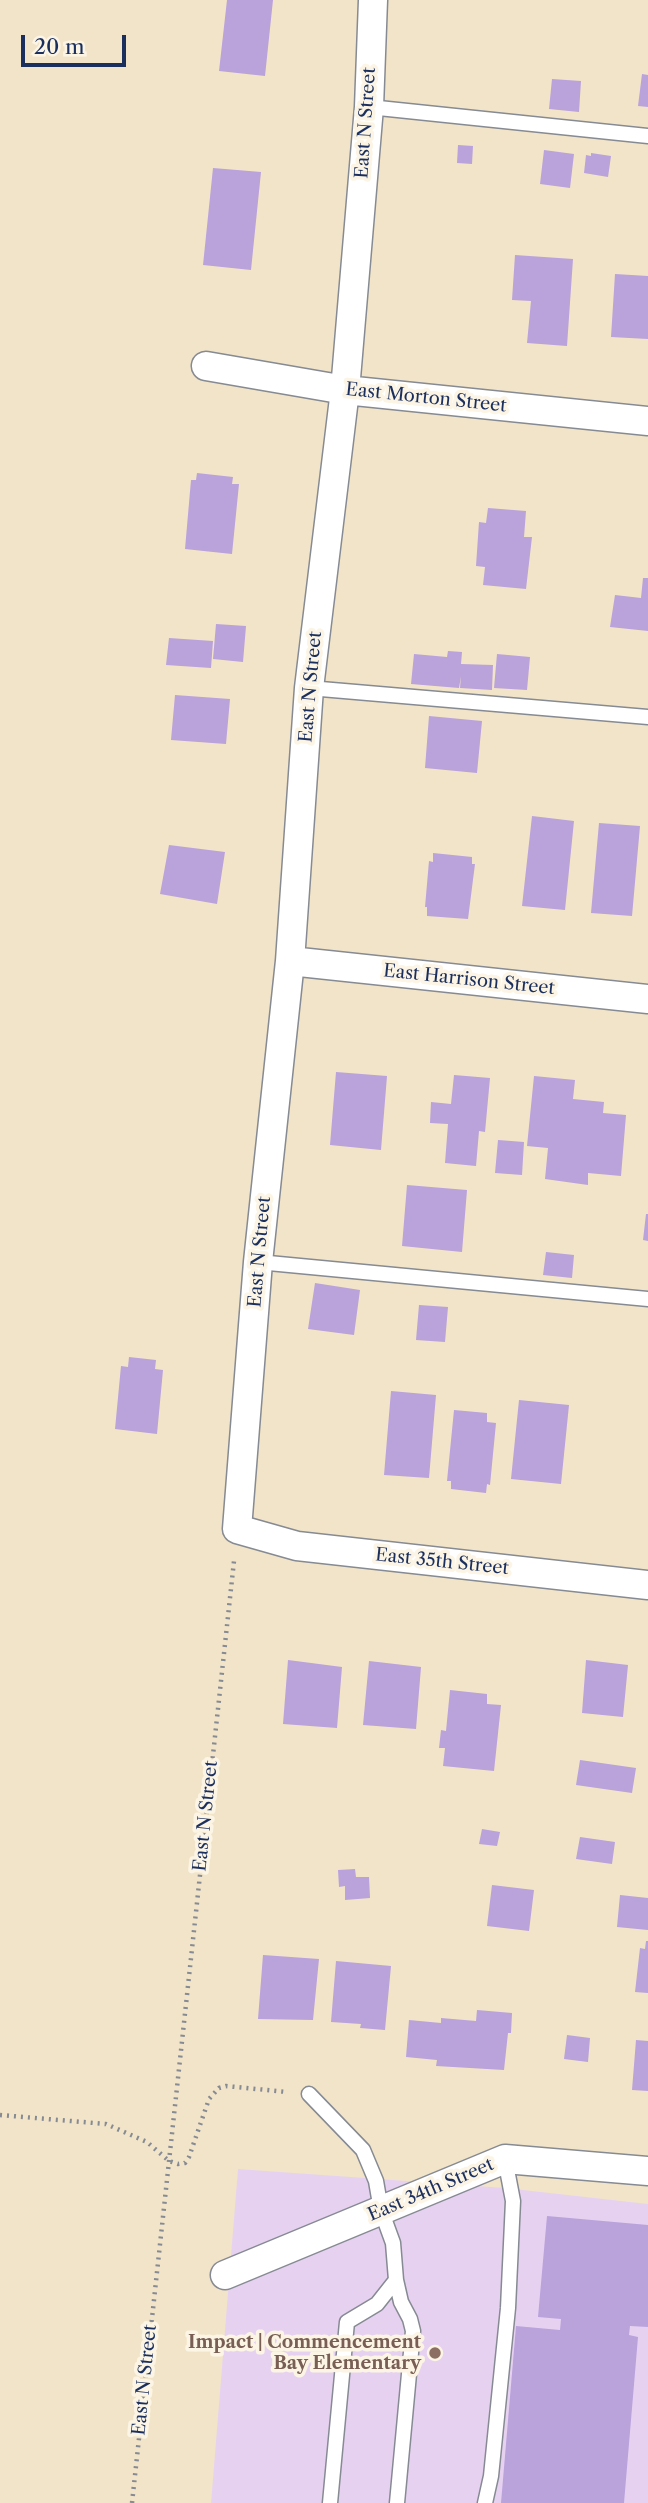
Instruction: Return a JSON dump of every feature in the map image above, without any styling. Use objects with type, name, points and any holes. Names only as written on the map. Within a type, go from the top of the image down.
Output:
[{"type":"street","name":"East N Street","points":[[237,1529],[258,1262],[290,961],[309,688],[345,390],[369,107],[373,0]]},
{"type":"street","name":"East Morton Street","points":[[206,366],[345,390],[648,421]]},
{"type":"street","name":"East Harrison Street","points":[[290,961],[648,999]]},
{"type":"street","name":"East 35th Street","points":[[237,1529],[297,1546],[648,1585]]},
{"type":"street","name":"East 34th Street","points":[[225,2275],[505,2159],[648,2171]]},
{"type":"lane","points":[[369,107],[648,135]]},
{"type":"lane","points":[[309,688],[648,717]]},
{"type":"lane","points":[[258,1262],[648,1299]]},
{"type":"lane","points":[[309,2094],[363,2150],[376,2181],[381,2210],[393,2243],[401,2302],[413,2330],[397,2503]]},
{"type":"lane","points":[[485,2503],[491,2476],[508,2308],[513,2201],[505,2159]]},
{"type":"lane","points":[[330,2503],[347,2322],[377,2304],[396,2280]]},
{"type":"path","name":"East N Street","points":[[131,2503],[237,1529]]},
{"type":"path","points":[[0,2115],[106,2124],[147,2142],[169,2161],[178,2164],[185,2163],[209,2099],[219,2088],[226,2086],[309,2094]]},
{"type":"shaded area","name":"Impact | Commencement Bay Elementary","points":[[238,2169],[505,2188],[648,2204],[648,2503],[211,2503]]},
{"type":"building","points":[[227,0],[273,0],[265,76],[219,71]]},
{"type":"building","points":[[642,74],[648,75],[648,107],[638,106]]},
{"type":"building","points":[[552,79],[581,81],[579,112],[549,109]]},
{"type":"building","points":[[458,145],[473,146],[472,164],[457,163]]},
{"type":"building","points":[[544,150],[574,154],[570,188],[540,184]]},
{"type":"building","points":[[591,153],[611,156],[608,177],[584,173],[586,155],[591,156]]},
{"type":"building","points":[[213,168],[261,172],[251,270],[203,265]]},
{"type":"building","points":[[515,255],[573,259],[567,346],[527,343],[531,301],[512,300]]},
{"type":"building","points":[[615,274],[648,276],[648,339],[611,337]]},
{"type":"building","points":[[197,473],[233,477],[232,484],[239,484],[232,554],[185,549],[191,480],[196,480]]},
{"type":"building","points":[[488,508],[526,511],[524,537],[532,537],[526,589],[483,585],[485,567],[476,566],[479,522],[486,523]]},
{"type":"building","points":[[643,578],[648,578],[648,631],[610,627],[615,595],[641,598]]},
{"type":"building","points":[[216,624],[246,626],[243,662],[213,659]]},
{"type":"building","points":[[169,638],[213,641],[211,668],[166,665]]},
{"type":"building","points":[[448,651],[462,652],[461,664],[493,665],[492,690],[460,688],[461,676],[459,688],[411,684],[414,654],[447,657]]},
{"type":"building","points":[[497,654],[530,657],[527,690],[494,688]]},
{"type":"building","points":[[175,695],[230,699],[226,744],[171,740]]},
{"type":"building","points":[[429,716],[482,721],[477,773],[425,768]]},
{"type":"building","points":[[532,816],[574,821],[565,910],[522,906]]},
{"type":"building","points":[[599,823],[640,826],[632,916],[591,913]]},
{"type":"building","points":[[169,845],[225,852],[217,904],[160,894]]},
{"type":"building","points":[[433,853],[472,857],[472,864],[475,864],[468,919],[427,916],[425,907],[429,861],[433,862]]},
{"type":"building","points":[[336,1072],[387,1076],[381,1150],[330,1145]]},
{"type":"building","points":[[454,1075],[490,1078],[485,1132],[479,1131],[476,1166],[445,1163],[448,1124],[430,1123],[431,1102],[451,1104]]},
{"type":"building","points":[[534,1076],[575,1080],[573,1099],[604,1102],[603,1113],[626,1115],[621,1176],[588,1173],[588,1185],[545,1179],[548,1148],[527,1146]]},
{"type":"building","points":[[498,1140],[524,1142],[522,1175],[495,1173]]},
{"type":"building","points":[[407,1185],[467,1190],[462,1252],[402,1246]]},
{"type":"building","points":[[648,1214],[648,1241],[643,1240]]},
{"type":"building","points":[[546,1252],[574,1255],[572,1278],[543,1275]]},
{"type":"building","points":[[315,1283],[360,1290],[354,1335],[308,1329]]},
{"type":"building","points":[[419,1305],[448,1307],[445,1342],[416,1340]]},
{"type":"building","points":[[129,1357],[156,1360],[155,1369],[163,1370],[157,1434],[115,1429],[121,1366],[128,1367]]},
{"type":"building","points":[[391,1391],[436,1395],[429,1478],[384,1475]]},
{"type":"building","points":[[519,1400],[569,1405],[561,1484],[511,1479]]},
{"type":"building","points":[[454,1410],[487,1413],[487,1422],[496,1423],[490,1485],[487,1484],[486,1493],[451,1489],[451,1481],[447,1481]]},
{"type":"building","points":[[288,1660],[342,1667],[337,1728],[283,1724]]},
{"type":"building","points":[[586,1660],[628,1665],[623,1717],[582,1713]]},
{"type":"building","points":[[369,1661],[421,1667],[416,1729],[363,1725]]},
{"type":"building","points":[[450,1690],[487,1694],[487,1704],[501,1705],[494,1771],[443,1766],[445,1748],[439,1748],[441,1730],[446,1731]]},
{"type":"building","points":[[580,1760],[636,1768],[632,1793],[576,1785]]},
{"type":"building","points":[[482,1829],[500,1832],[497,1846],[479,1844]]},
{"type":"building","points":[[580,1837],[615,1842],[612,1864],[576,1859]]},
{"type":"building","points":[[355,1869],[356,1877],[369,1877],[370,1898],[345,1900],[345,1886],[339,1887],[338,1870]]},
{"type":"building","points":[[492,1885],[534,1890],[529,1931],[487,1926]]},
{"type":"building","points":[[620,1895],[648,1898],[648,1930],[617,1927]]},
{"type":"building","points":[[646,1941],[648,1993],[635,1992],[640,1948],[645,1949]]},
{"type":"building","points":[[263,1955],[319,1959],[313,2020],[258,2019]]},
{"type":"building","points":[[336,1961],[391,1966],[385,2030],[360,2028],[361,2024],[331,2022]]},
{"type":"building","points":[[477,2010],[512,2013],[504,2070],[436,2066],[437,2060],[406,2057],[409,2020],[441,2023],[441,2018],[476,2021]]},
{"type":"building","points":[[567,2035],[590,2038],[588,2062],[564,2059]]},
{"type":"building","points":[[636,2040],[648,2041],[648,2091],[632,2090]]},
{"type":"building","points":[[547,2216],[648,2225],[648,2327],[630,2326],[629,2335],[638,2337],[624,2503],[501,2503],[516,2326],[560,2330],[561,2319],[538,2317]]},
{"type":"place","name":"Impact | Commencement Bay Elementary","points":[[435,2353]]}]
